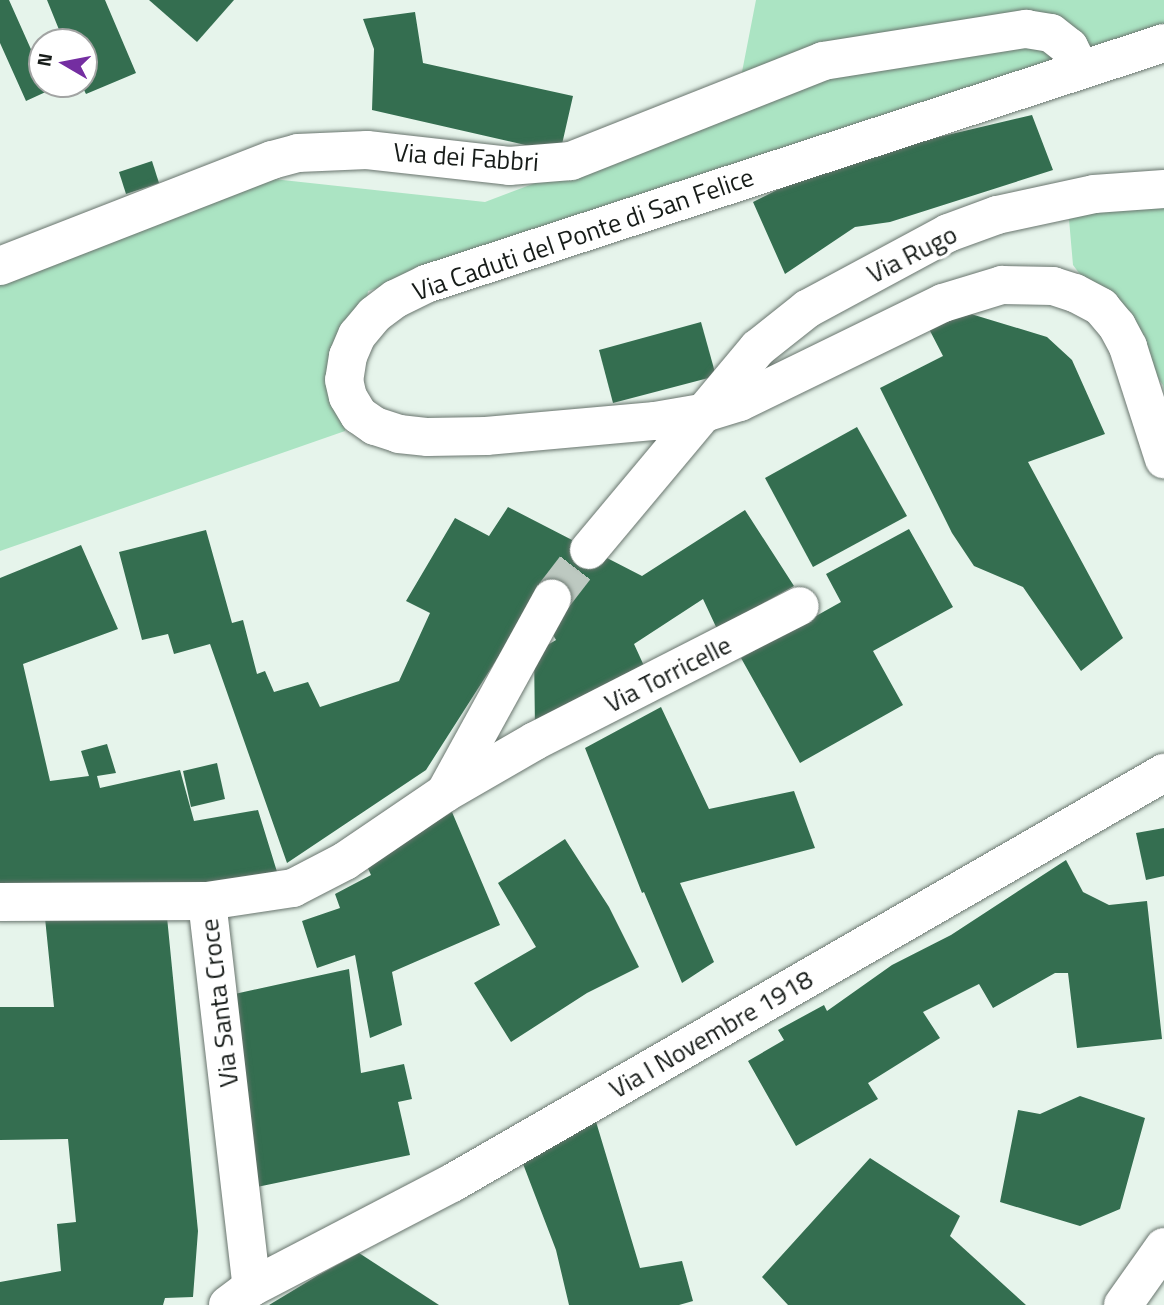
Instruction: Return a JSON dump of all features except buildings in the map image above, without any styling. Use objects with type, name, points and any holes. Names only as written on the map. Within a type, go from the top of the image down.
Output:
[{"type":"street","name":"Via dei Fabbri","points":[[0,267],[272,160],[298,153],[367,150],[509,166],[571,161],[823,61],[1026,29],[1051,33],[1069,47],[1080,69]]},
{"type":"street","name":"Via Caduti del Ponte di San Felice","points":[[1164,43],[426,284],[395,299],[365,325],[348,356],[344,380],[348,397],[359,415],[375,426],[399,434],[428,437],[591,429],[707,412],[751,396],[943,303],[1002,285],[1053,286],[1075,292],[1101,307],[1117,326],[1128,346],[1164,459]]},
{"type":"street","name":"Via Rugo","points":[[707,412],[758,348],[783,326],[807,309],[948,233],[997,215],[1094,194],[1164,189]]},
{"type":"street","points":[[589,550],[707,412]]},
{"type":"street","name":"Via Santa Croce","points":[[445,793],[552,598]]},
{"type":"street","name":"Via Torricelle","points":[[535,741],[800,606]]},
{"type":"street","name":"Via Santa Croce","points":[[240,1296],[207,901],[240,899],[293,888],[345,861],[445,793],[535,741]]},
{"type":"street","name":"Via I Novembre 1918","points":[[240,1296],[452,1183],[1164,773]]},
{"type":"street","points":[[0,902],[207,901]]},
{"type":"street","points":[[1123,1305],[1164,1247]]},
{"type":"green space","points":[[756,0],[1164,0],[1164,35],[368,291],[345,431],[0,551],[0,267],[264,178],[485,202],[735,108]]},
{"type":"green space","points":[[1164,182],[1164,392],[1163,385],[1073,265],[1066,185]]},
{"type":"tunnel","points":[[552,598],[589,550]]}]
